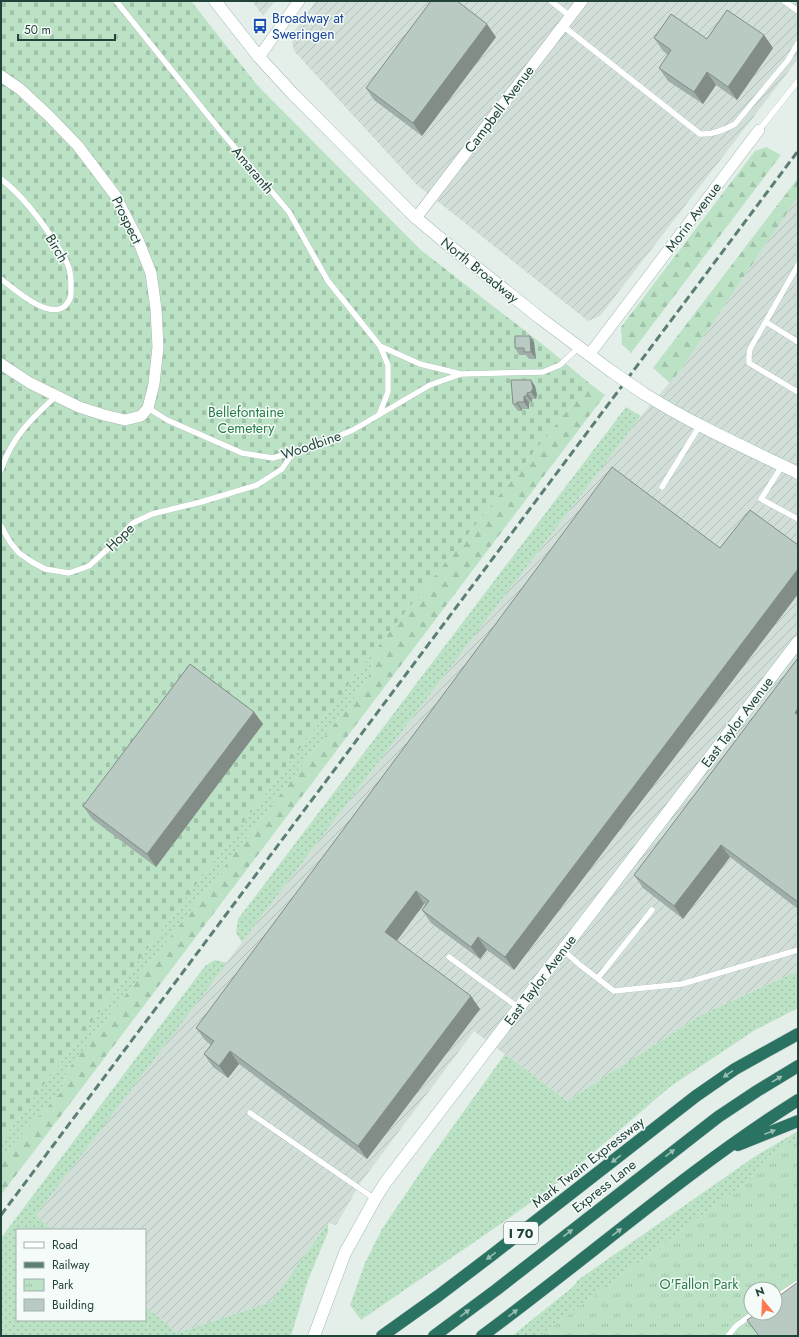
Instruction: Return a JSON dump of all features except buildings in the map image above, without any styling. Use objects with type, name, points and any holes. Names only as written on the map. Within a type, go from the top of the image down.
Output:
[{"type":"highway","name":"Mark Twain Expressway","points":[[382,1336],[486,1260],[696,1096],[735,1069],[798,1034]]},
{"type":"highway","name":"Express Lane","points":[[434,1336],[496,1290],[718,1117],[798,1066]]},
{"type":"highway","points":[[482,1336],[720,1152],[798,1100]]},
{"type":"highway","points":[[720,1152],[798,1121]]},
{"type":"street","name":"North Broadway","points":[[214,1],[258,57],[416,218],[499,286],[589,355],[643,393],[700,425],[798,473]]},
{"type":"street","points":[[258,57],[300,1]]},
{"type":"street","name":"Campbell Avenue","points":[[416,218],[582,1]]},
{"type":"street","name":"Prospect","points":[[1,76],[20,89],[78,146],[115,194],[138,240],[151,273],[156,309],[158,347],[154,384],[148,408]]},
{"type":"street","name":"Morin Avenue","points":[[589,355],[759,130]]},
{"type":"street","points":[[1,364],[30,383],[79,407],[104,416],[125,420],[141,416],[148,408]]},
{"type":"street","name":"East Taylor Avenue","points":[[314,1336],[345,1253],[385,1183],[798,642]]},
{"type":"lane","name":"Amaranth","points":[[116,1],[219,129],[289,212],[328,281],[380,346],[388,365],[388,392],[378,415]]},
{"type":"lane","points":[[551,1],[570,16]]},
{"type":"lane","points":[[784,1],[798,11]]},
{"type":"lane","points":[[562,26],[700,134],[708,135],[726,129],[735,124],[788,60],[798,43]]},
{"type":"lane","name":"Morin Avenue","points":[[759,130],[798,81]]},
{"type":"lane","name":"Birch","points":[[1,179],[10,186],[45,227],[68,263],[71,277],[71,296],[69,302],[62,308],[49,310],[25,297],[1,279]]},
{"type":"lane","points":[[798,266],[750,349],[749,356],[749,363],[798,392]]},
{"type":"lane","points":[[766,322],[798,342]]},
{"type":"lane","name":"Amaranth","points":[[380,346],[420,364],[461,374]]},
{"type":"lane","name":"Woodbine","points":[[148,408],[167,420],[242,453],[273,458],[320,444],[353,430],[430,385],[461,374],[543,372],[560,365],[579,347]]},
{"type":"lane","points":[[1,470],[15,440],[33,416],[56,396]]},
{"type":"lane","points":[[662,487],[700,425]]},
{"type":"lane","name":"Hope","points":[[1,526],[10,542],[19,553],[45,569],[69,574],[90,566],[133,523],[152,514],[201,502],[257,485],[282,469],[294,452]]},
{"type":"lane","points":[[782,466],[761,499],[798,519]]},
{"type":"lane","points":[[598,978],[652,910]]},
{"type":"lane","points":[[563,950],[614,990],[682,984],[798,950]]},
{"type":"lane","points":[[449,957],[519,1008]]},
{"type":"lane","points":[[250,1113],[375,1199]]},
{"type":"lane","points":[[783,1293],[798,1283]]},
{"type":"lane","points":[[728,1336],[736,1326],[743,1321]]},
{"type":"shaded area","points":[[252,1],[275,1],[263,16]]},
{"type":"shaded area","points":[[316,1],[798,1],[798,59],[600,316],[588,321],[416,184],[294,51],[291,36]]},
{"type":"shaded area","points":[[798,197],[798,971],[701,1015],[567,1101],[474,1031],[361,1182],[336,1225],[328,1223],[271,1302],[177,1333],[146,1307],[146,1229],[52,1229],[35,1215],[641,416],[682,368]]},
{"type":"green space","name":"Bellefontaine Cemetery","points":[[1,1],[191,1],[257,85],[422,251],[546,347],[589,383],[371,655],[1,1141]]},
{"type":"green space","points":[[766,147],[781,155],[631,353],[622,344],[621,327],[755,151]]},
{"type":"green space","points":[[798,178],[798,197],[682,368],[670,383],[653,368]]},
{"type":"green space","points":[[589,383],[605,395],[1,1195],[1,1155],[5,1153],[61,1092],[67,1071],[356,696],[372,671],[371,655]]},
{"type":"green space","points":[[626,407],[641,416],[242,942],[236,933],[238,919]]},
{"type":"green space","points":[[371,655],[372,671],[356,696],[67,1071],[61,1092],[5,1153],[1,1155],[1,1141]]},
{"type":"green space","points":[[215,960],[227,963],[36,1215],[52,1229],[16,1229],[16,1321],[146,1321],[146,1307],[177,1333],[271,1302],[328,1223],[328,1232],[308,1280],[291,1336],[1,1336],[1,1238],[205,966]]},
{"type":"green space","points":[[798,971],[798,1008],[755,1030],[671,1086],[560,1181],[512,1216],[361,1320],[350,1305],[365,1263],[382,1229],[426,1164],[505,1054],[567,1101],[701,1015]]},
{"type":"green space","points":[[798,1131],[798,1138],[766,1159],[747,1182],[540,1336],[512,1336],[574,1286],[578,1280],[754,1157]]},
{"type":"green space","name":"O'Fallon Park","points":[[798,1138],[798,1336],[540,1336],[747,1182],[766,1159]]},
{"type":"railway","points":[[1,1215],[798,151]]},
{"type":"place","name":"Broadway at Sweringen","points":[[260,26]]}]
